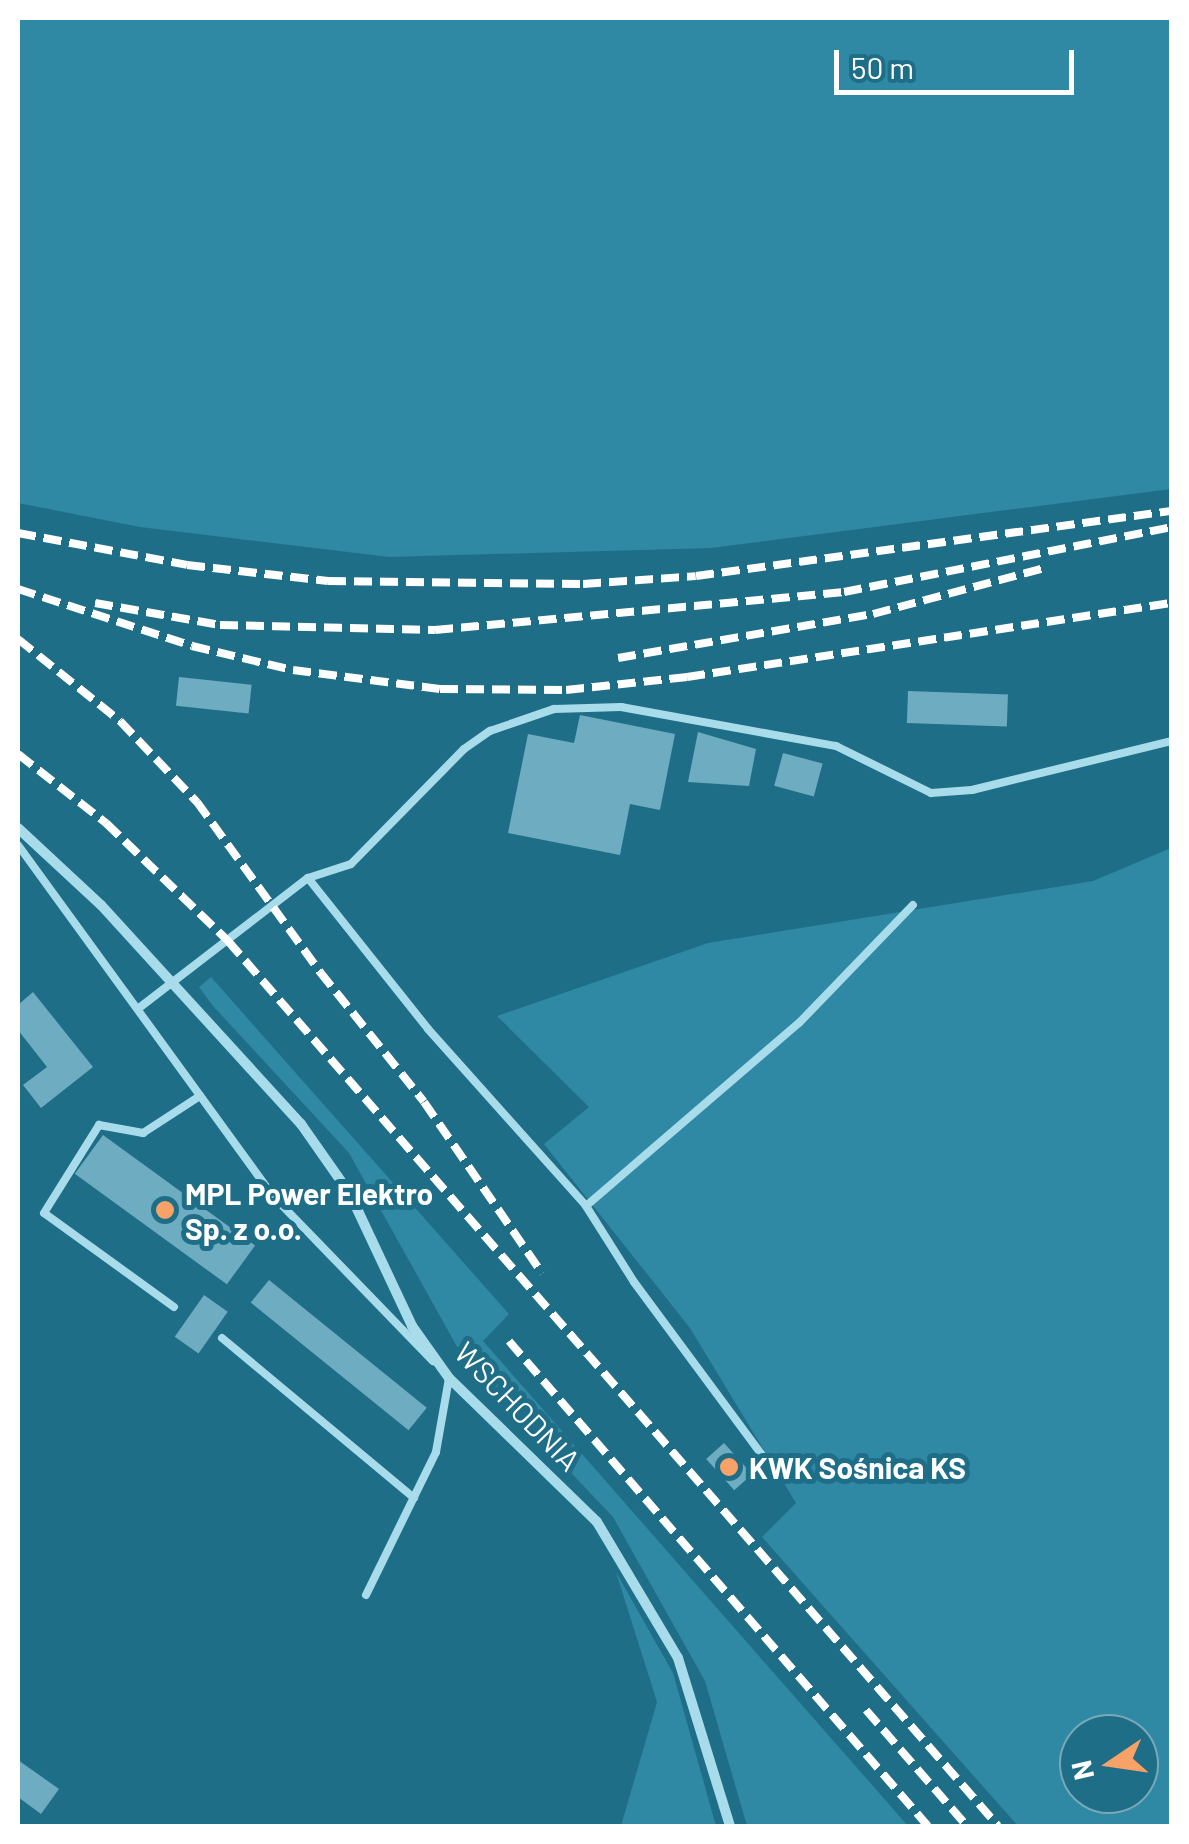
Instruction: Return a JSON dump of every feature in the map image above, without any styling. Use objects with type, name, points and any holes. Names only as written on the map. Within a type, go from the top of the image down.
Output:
[{"type":"street","name":"WSCHODNIA","points":[[18,828],[89,892],[326,1156],[412,1326],[449,1378],[597,1522],[645,1594],[678,1658],[730,1826]]},
{"type":"lane","points":[[140,1008],[308,878],[351,864],[490,730],[554,709],[622,706],[836,746],[931,793],[972,790],[1172,741]]},
{"type":"lane","points":[[18,845],[140,1008],[200,1096],[318,1249],[449,1378],[436,1452],[366,1596]]},
{"type":"lane","points":[[308,878],[428,1029],[586,1206],[634,1282],[779,1478]]},
{"type":"lane","points":[[586,1206],[799,1022],[913,905]]},
{"type":"lane","points":[[174,1308],[44,1213],[99,1125],[143,1133],[200,1096]]},
{"type":"lane","points":[[222,1338],[414,1498]]},
{"type":"shaded area","points":[[18,18],[1171,18],[1171,489],[711,548],[389,557],[140,527],[18,503]]},
{"type":"shaded area","points":[[1171,848],[1171,1826],[1018,1826],[762,1537],[796,1503],[690,1328],[544,1144],[589,1107],[497,1016],[708,943],[1093,881]]},
{"type":"shaded area","points":[[211,977],[509,1314],[483,1341],[908,1826],[747,1826],[705,1681],[613,1517],[465,1361],[349,1153],[213,1006],[199,987]]},
{"type":"shaded area","points":[[616,1572],[673,1673],[716,1826],[621,1826],[657,1702]]},
{"type":"building","points":[[179,677],[252,685],[249,713],[176,706]]},
{"type":"building","points":[[908,691],[1008,694],[1007,726],[907,723]]},
{"type":"building","points":[[580,715],[675,734],[660,810],[630,804],[620,855],[508,833],[528,734],[574,743]]},
{"type":"building","points":[[698,732],[756,749],[749,786],[688,782]]},
{"type":"building","points":[[783,753],[823,764],[814,796],[774,786]]},
{"type":"building","points":[[33,992],[93,1067],[41,1108],[23,1085],[47,1067],[18,1030],[18,1005]]},
{"type":"building","name":"MPL Power Elektro Sp. z o.o.","points":[[103,1135],[255,1246],[227,1284],[75,1174]]},
{"type":"building","points":[[269,1280],[427,1408],[409,1430],[251,1303]]},
{"type":"building","points":[[204,1295],[228,1312],[199,1353],[175,1337]]},
{"type":"building","name":"KWK Sośnica KS","points":[[724,1443],[752,1474],[734,1490],[706,1459]]},
{"type":"building","points":[[18,1760],[59,1789],[41,1814],[18,1797]]},
{"type":"railway","points":[[18,533],[187,565],[328,581],[583,584],[696,576],[1172,511]]},
{"type":"railway","points":[[95,603],[220,625],[435,630],[844,592],[1172,527]]},
{"type":"railway","points":[[618,658],[873,614],[1048,567]]},
{"type":"railway","points":[[18,589],[192,646],[293,670],[440,689],[566,690],[687,677],[1172,603]]},
{"type":"railway","points":[[18,639],[120,721],[197,802],[320,972],[424,1102],[542,1273]]},
{"type":"railway","points":[[18,754],[106,823],[228,941],[998,1826]]},
{"type":"railway","points":[[509,1341],[928,1826]]},
{"type":"railway","points":[[866,1710],[967,1826]]},
{"type":"place","name":"MPL Power Elektro Sp. z o.o.","points":[[165,1210]]},
{"type":"place","name":"KWK Sośnica KS","points":[[729,1467]]}]
